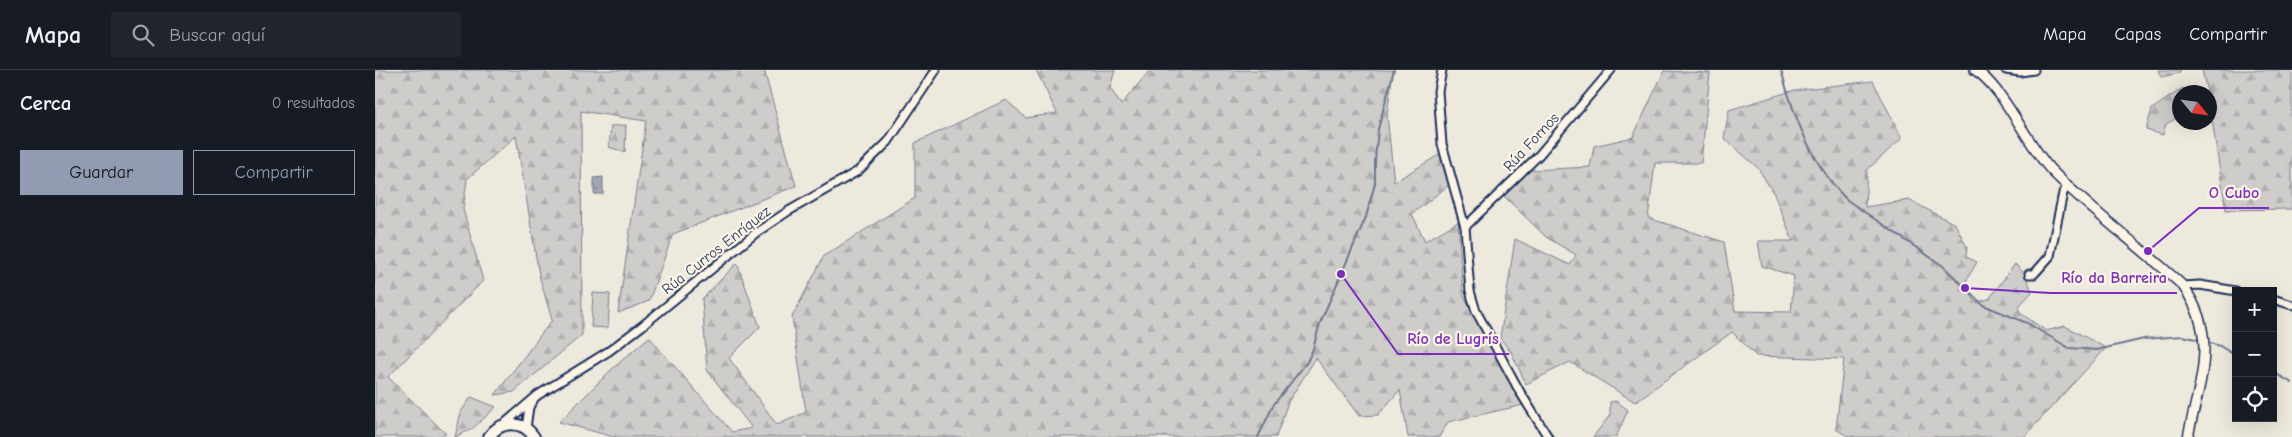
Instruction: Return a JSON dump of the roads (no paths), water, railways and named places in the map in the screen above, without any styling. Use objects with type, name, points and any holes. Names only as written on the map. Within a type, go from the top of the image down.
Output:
[{"type":"highway","points":[[489,436],[503,425],[519,425],[527,428],[534,437]]},
{"type":"main road","points":[[1978,71],[1993,88],[2050,168],[2183,286],[2193,300],[2205,346],[2202,377],[2188,437]]},
{"type":"street","name":"Rúa Curros Enríquez","points":[[503,425],[538,395],[609,350],[642,326],[757,232],[787,212],[858,171],[888,142],[936,70]]},
{"type":"street","points":[[1442,70],[1438,91],[1442,144],[1465,227],[1470,291],[1476,311],[1520,392],[1548,437]]},
{"type":"street","name":"Rúa Fornos","points":[[1465,227],[1539,155],[1611,70]]},
{"type":"street","points":[[2006,70],[2020,72],[2034,70]]},
{"type":"street","points":[[2029,274],[2034,274],[2050,256],[2063,193],[2068,185]]},
{"type":"street","points":[[2183,286],[2200,285],[2232,290]]},
{"type":"street","points":[[2277,300],[2292,305]]},
{"type":"street","points":[[527,428],[529,407],[538,395]]},
{"type":"water","points":[[603,177],[603,194],[594,194],[594,178]]},
{"type":"waterway","points":[[1258,437],[1274,404],[1307,362],[1313,349],[1320,323],[1366,217],[1375,183],[1378,129],[1394,70]]},
{"type":"waterway","points":[[1781,70],[1798,123],[1814,156],[1824,172],[1847,200],[1943,266],[1983,305],[2027,323],[2069,348],[2097,350],[2144,339],[2183,336],[2199,340]]},
{"type":"waterway","points":[[2206,342],[2220,346],[2232,354]]},
{"type":"waterway","points":[[2277,374],[2292,383]]},
{"type":"place","name":"O Cubo","points":[[2148,251]]},
{"type":"place","name":"Río de Lugrís","points":[[1341,274]]},
{"type":"place","name":"Río da Barreira","points":[[1965,288]]}]
